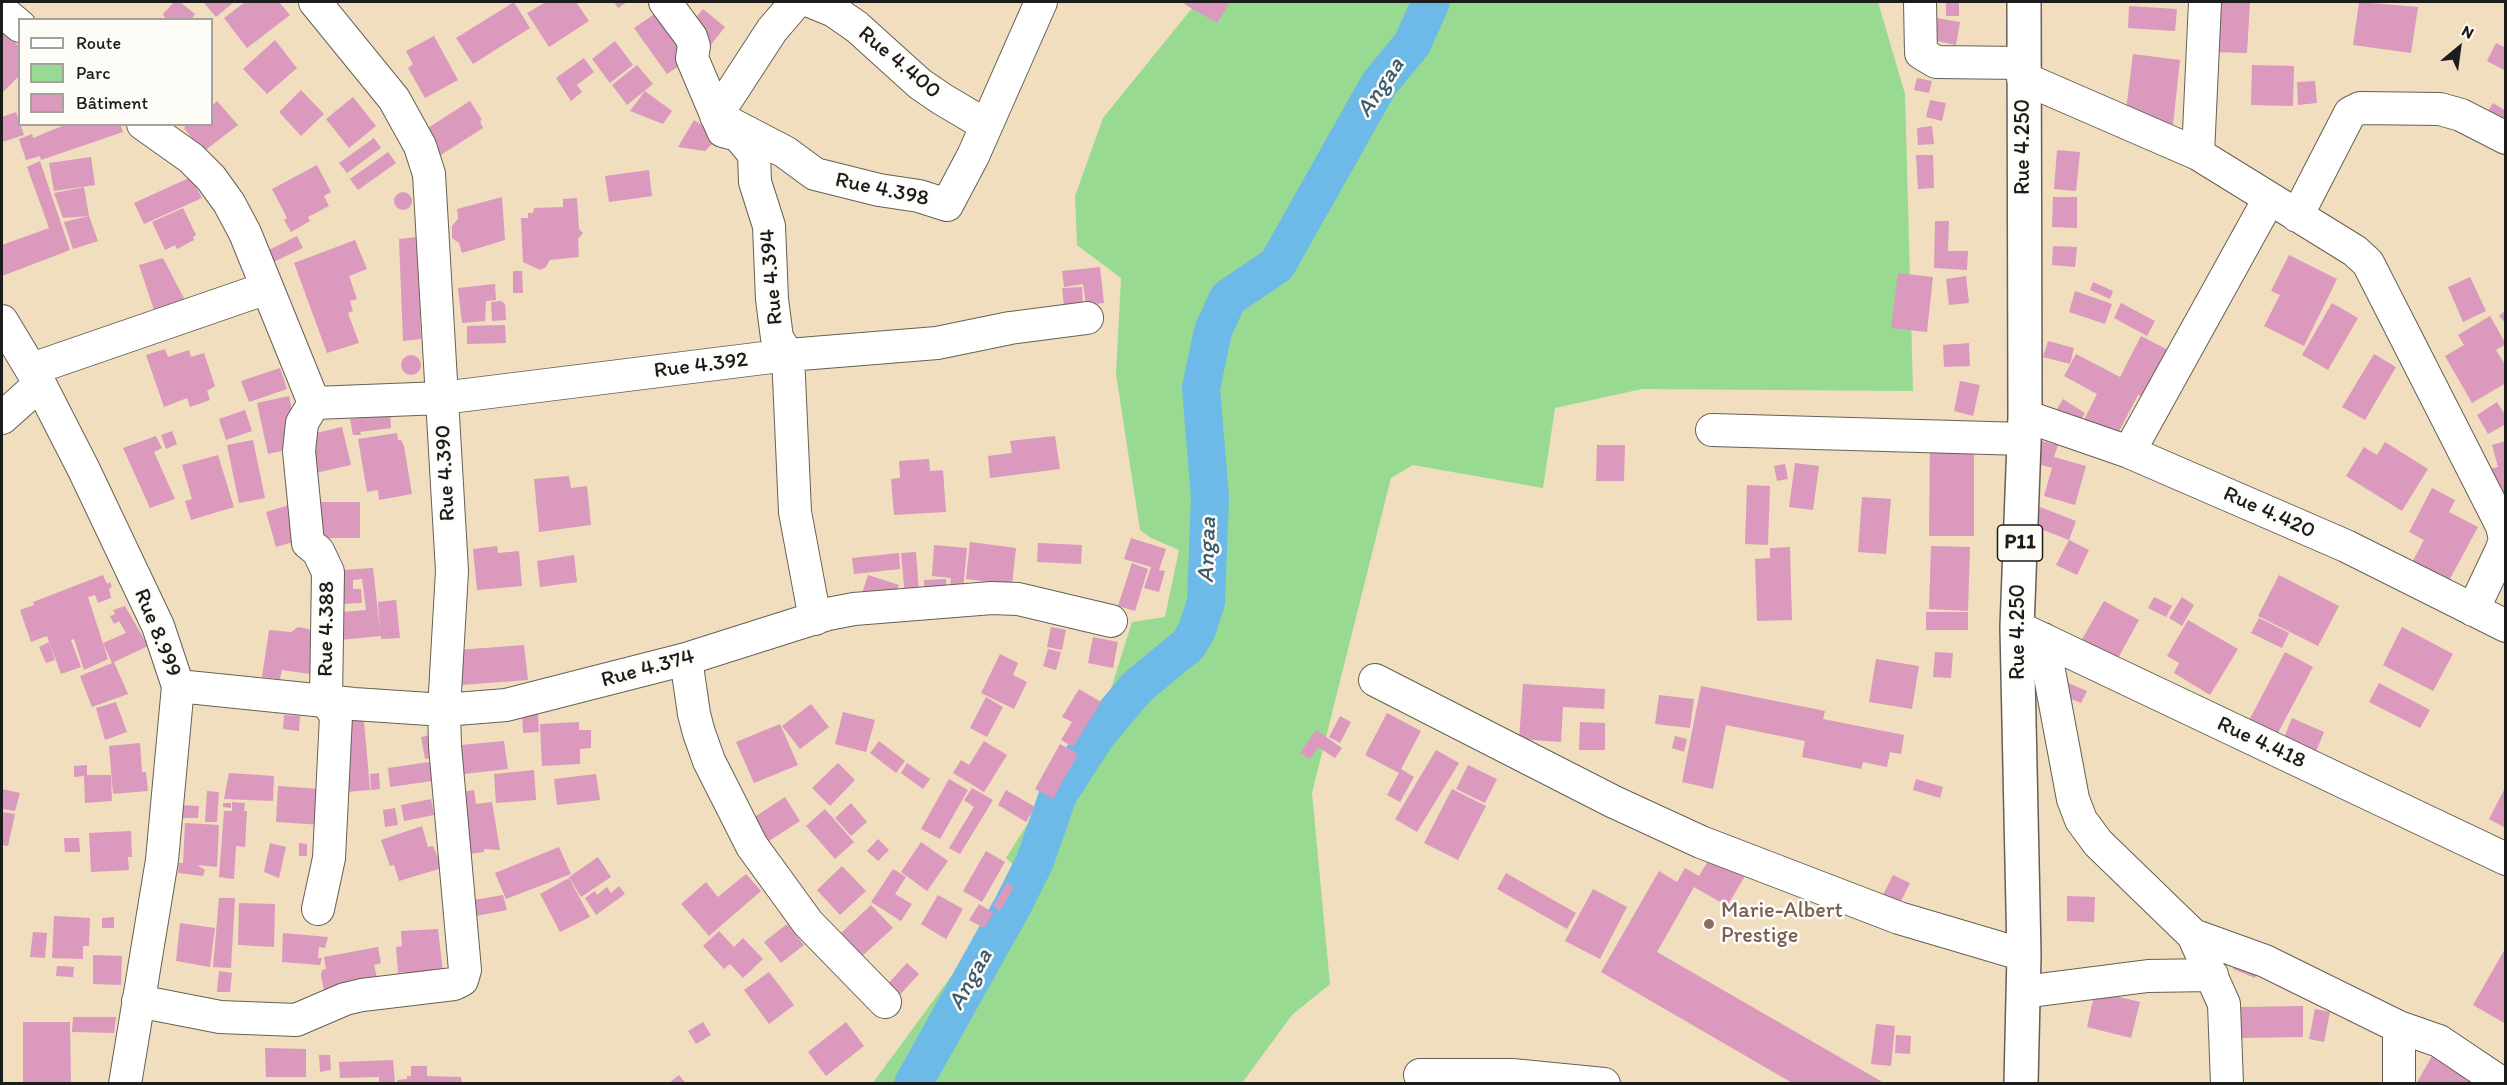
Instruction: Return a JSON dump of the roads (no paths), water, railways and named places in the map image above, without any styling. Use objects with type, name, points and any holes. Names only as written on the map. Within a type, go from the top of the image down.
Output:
[{"type":"main road","name":"Rue 4.250","points":[[2021,1083],[2030,633],[2024,427],[2024,2]]},
{"type":"street","name":"Rue 4.390","points":[[138,1001],[220,1017],[296,1020],[354,997],[454,984],[462,980],[465,970],[445,746],[444,710],[452,571],[429,174],[420,146],[394,99],[315,2]]},
{"type":"street","name":"Rue 4.394","points":[[667,2],[691,38],[694,46],[692,58],[723,131],[738,135],[754,154],[759,200],[769,226],[772,299],[777,338],[788,355],[795,512],[814,619]]},
{"type":"street","points":[[716,116],[772,30],[796,2]]},
{"type":"street","name":"Rue 4.400","points":[[812,2],[834,11],[856,27],[920,84],[942,99],[974,118],[988,120]]},
{"type":"street","name":"Rue 4.398","points":[[716,116],[785,153],[815,174],[879,190],[919,196],[947,205],[1041,2]]},
{"type":"street","points":[[1920,2],[1921,54],[1936,62],[2023,70],[2198,154],[2355,251],[2368,263],[2502,526],[2505,540],[2473,610]]},
{"type":"street","points":[[2198,154],[2205,2]]},
{"type":"street","points":[[2,11],[18,24]]},
{"type":"street","points":[[2297,216],[2349,113],[2360,108],[2440,109],[2461,115],[2505,138]]},
{"type":"street","points":[[145,126],[191,158],[211,178],[245,232],[314,403]]},
{"type":"street","points":[[2130,452],[2268,199]]},
{"type":"street","points":[[2,418],[36,377],[267,288]]},
{"type":"street","name":"Rue 4.392","points":[[314,403],[442,398],[788,355],[937,343],[1010,328],[1087,318]]},
{"type":"street","name":"Rue 8.999","points":[[2,321],[36,377],[84,470],[158,626],[178,686],[162,860],[125,1083]]},
{"type":"street","name":"Rue 4.388","points":[[314,403],[302,423],[300,451],[308,543],[318,551],[328,572],[326,700],[336,716],[329,858],[318,909]]},
{"type":"street","name":"Rue 4.420","points":[[1712,430],[2024,427],[2130,452],[2346,546],[2505,626]]},
{"type":"street","name":"Rue 4.374","points":[[178,686],[444,710],[506,705],[686,659],[814,619],[883,606],[992,598],[1027,600],[1111,621]]},
{"type":"street","points":[[2030,633],[2073,799],[2081,820],[2097,843],[2193,935],[2212,975],[2224,1004],[2228,1083]]},
{"type":"street","name":"Rue 4.418","points":[[2030,633],[2505,859]]},
{"type":"street","points":[[686,659],[699,733],[710,761],[752,846],[808,923],[885,1002]]},
{"type":"street","points":[[1375,680],[1614,802],[1701,842],[1899,918],[2024,955]]},
{"type":"street","points":[[2193,935],[2265,961],[2399,1027],[2439,1041],[2503,1083]]},
{"type":"street","points":[[2023,992],[2148,976],[2212,975]]},
{"type":"street","points":[[2399,1027],[2399,1083]]},
{"type":"street","points":[[1420,1075],[1512,1075],[1604,1083]]},
{"type":"waterway","name":"Angaa","points":[[913,1084],[1013,905],[1035,861],[1058,795],[1096,736],[1137,687],[1188,645],[1197,630],[1206,602],[1210,497],[1201,388],[1213,331],[1228,298],[1277,265],[1379,84],[1412,44],[1431,2]]},
{"type":"place","name":"Marie-Albert Prestige","points":[[1709,924]]}]
